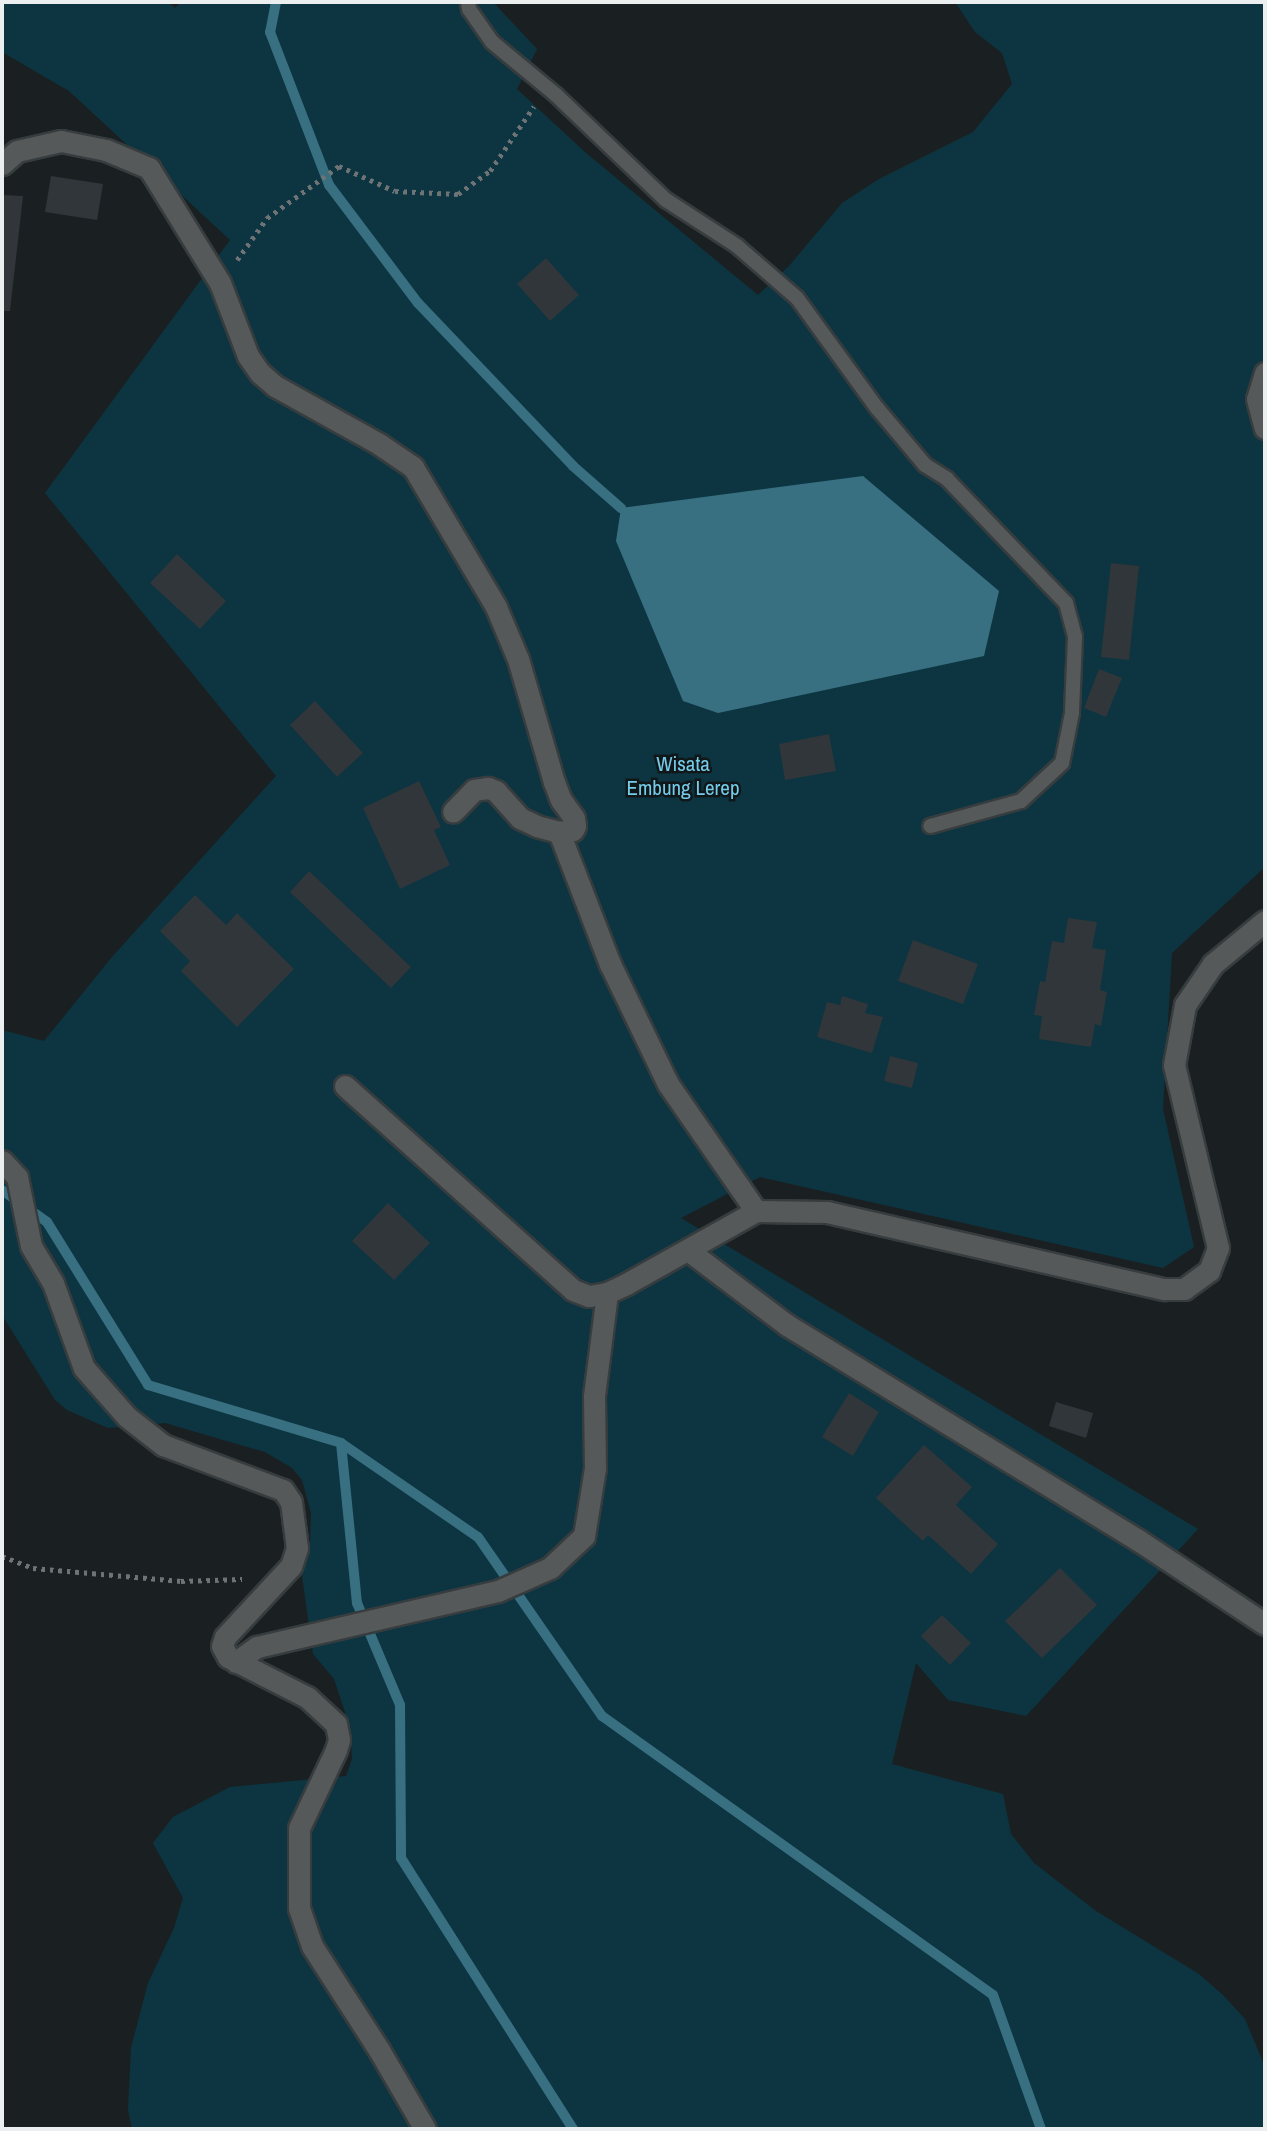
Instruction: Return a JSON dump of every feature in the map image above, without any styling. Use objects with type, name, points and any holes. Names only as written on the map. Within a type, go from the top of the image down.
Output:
[{"type":"street","points":[[2,164],[17,151],[61,141],[106,150],[149,168],[220,283],[243,345],[260,373],[275,386],[379,444],[413,467],[496,607],[518,659],[546,761],[561,800],[574,818],[573,830],[547,830],[520,818],[496,791],[488,788],[474,790],[453,812]]},
{"type":"street","points":[[1265,373],[1258,399],[1265,428]]},
{"type":"street","points":[[559,832],[610,964],[668,1084],[756,1211]]},
{"type":"street","points":[[345,1086],[573,1290],[589,1296],[607,1293],[689,1251],[756,1211],[827,1212],[1164,1289],[1184,1289],[1209,1271],[1218,1248],[1174,1065],[1185,1005],[1213,964],[1265,921]]},
{"type":"street","points":[[2,1161],[18,1177],[31,1246],[53,1283],[84,1367],[127,1417],[163,1446],[284,1490],[291,1502],[297,1548],[295,1558],[281,1580],[225,1637],[224,1652],[236,1662],[307,1697],[336,1724],[339,1740],[336,1750],[299,1829],[299,1908],[312,1946],[379,2050],[425,2129]]},
{"type":"street","points":[[689,1251],[788,1325],[1138,1540],[1265,1623]]},
{"type":"street","points":[[236,1662],[257,1647],[345,1629],[498,1591],[550,1568],[584,1536],[595,1468],[594,1396],[607,1293]]},
{"type":"lane","points":[[468,2],[469,9],[492,42],[546,87],[666,200],[737,246],[797,298],[877,408],[925,465],[947,479],[1066,603],[1075,637],[1072,713],[1062,763],[1021,800],[930,827]]},
{"type":"path","points":[[220,283],[267,218],[339,166],[395,191],[458,194],[489,172],[546,87]]},
{"type":"path","points":[[2,1556],[33,1568],[181,1581],[247,1578]]},
{"type":"green space","name":"Wisata Embung Lerep","points":[[2,2],[168,2],[175,8],[181,2],[493,2],[537,49],[517,89],[586,153],[758,295],[789,266],[842,203],[879,179],[973,132],[1012,84],[1002,53],[975,32],[955,2],[1265,2],[1265,867],[1172,953],[1163,1109],[1194,1247],[1163,1268],[760,1177],[681,1218],[1198,1529],[1026,1716],[948,1700],[916,1663],[892,1764],[1003,1794],[1011,1834],[1034,1863],[1096,1911],[1199,1974],[1223,1995],[1245,2019],[1265,2067],[1265,2129],[132,2129],[128,2110],[131,2048],[148,1983],[174,1928],[183,1898],[153,1843],[173,1817],[230,1787],[346,1776],[352,1759],[350,1727],[334,1679],[313,1654],[302,1576],[310,1545],[311,1513],[302,1480],[292,1468],[265,1452],[165,1423],[108,1428],[67,1410],[55,1400],[2,1315],[2,1030],[44,1041],[112,957],[276,776],[45,493],[230,240],[69,91],[2,52]]},
{"type":"shaded area","points":[[863,476],[999,591],[984,656],[718,713],[683,701],[616,541],[621,508]]},
{"type":"building","points":[[51,176],[103,184],[97,220],[45,212]]},
{"type":"building","points":[[2,195],[23,196],[10,311],[2,311]]},
{"type":"building","points":[[546,258],[579,295],[550,321],[517,284]]},
{"type":"building","points":[[177,554],[226,601],[200,629],[150,583]]},
{"type":"building","points":[[1111,563],[1139,566],[1129,660],[1101,657]]},
{"type":"building","points":[[1099,669],[1122,678],[1106,717],[1084,708]]},
{"type":"building","points":[[315,701],[363,753],[337,777],[290,725]]},
{"type":"building","points":[[829,734],[836,771],[785,780],[779,744]]},
{"type":"building","points":[[419,781],[441,827],[434,830],[450,865],[400,889],[363,808]]},
{"type":"building","points":[[309,871],[411,967],[391,988],[290,892]]},
{"type":"building","points":[[195,895],[226,925],[237,913],[294,969],[237,1027],[181,971],[190,961],[160,931]]},
{"type":"building","points":[[1068,918],[1097,922],[1092,948],[1106,950],[1100,990],[1107,992],[1101,1026],[1095,1024],[1091,1047],[1039,1039],[1042,1016],[1034,1015],[1040,981],[1045,982],[1052,941],[1064,943]]},
{"type":"building","points":[[913,940],[978,964],[963,1004],[898,981]]},
{"type":"building","points":[[842,996],[868,1004],[865,1013],[883,1017],[872,1053],[817,1037],[827,1002],[840,1005]]},
{"type":"building","points":[[890,1056],[918,1063],[912,1088],[884,1081]]},
{"type":"building","points":[[388,1203],[430,1243],[394,1280],[352,1241]]},
{"type":"building","points":[[849,1393],[879,1412],[853,1456],[822,1437]]},
{"type":"building","points":[[1056,1402],[1093,1413],[1086,1438],[1049,1426]]},
{"type":"building","points":[[924,1445],[972,1487],[956,1505],[998,1544],[971,1574],[928,1535],[923,1541],[876,1498]]},
{"type":"building","points":[[1060,1568],[1097,1605],[1042,1658],[1005,1621]]},
{"type":"building","points":[[942,1615],[971,1643],[950,1665],[921,1636]]},
{"type":"waterway","points":[[276,2],[270,32],[329,185],[418,303],[573,466],[621,508]]},
{"type":"waterway","points":[[2,1190],[47,1222],[148,1385],[341,1443],[357,1603],[400,1705],[401,1858],[573,2129]]},
{"type":"waterway","points":[[341,1443],[478,1537],[602,1716],[993,1995],[1041,2129]]}]
